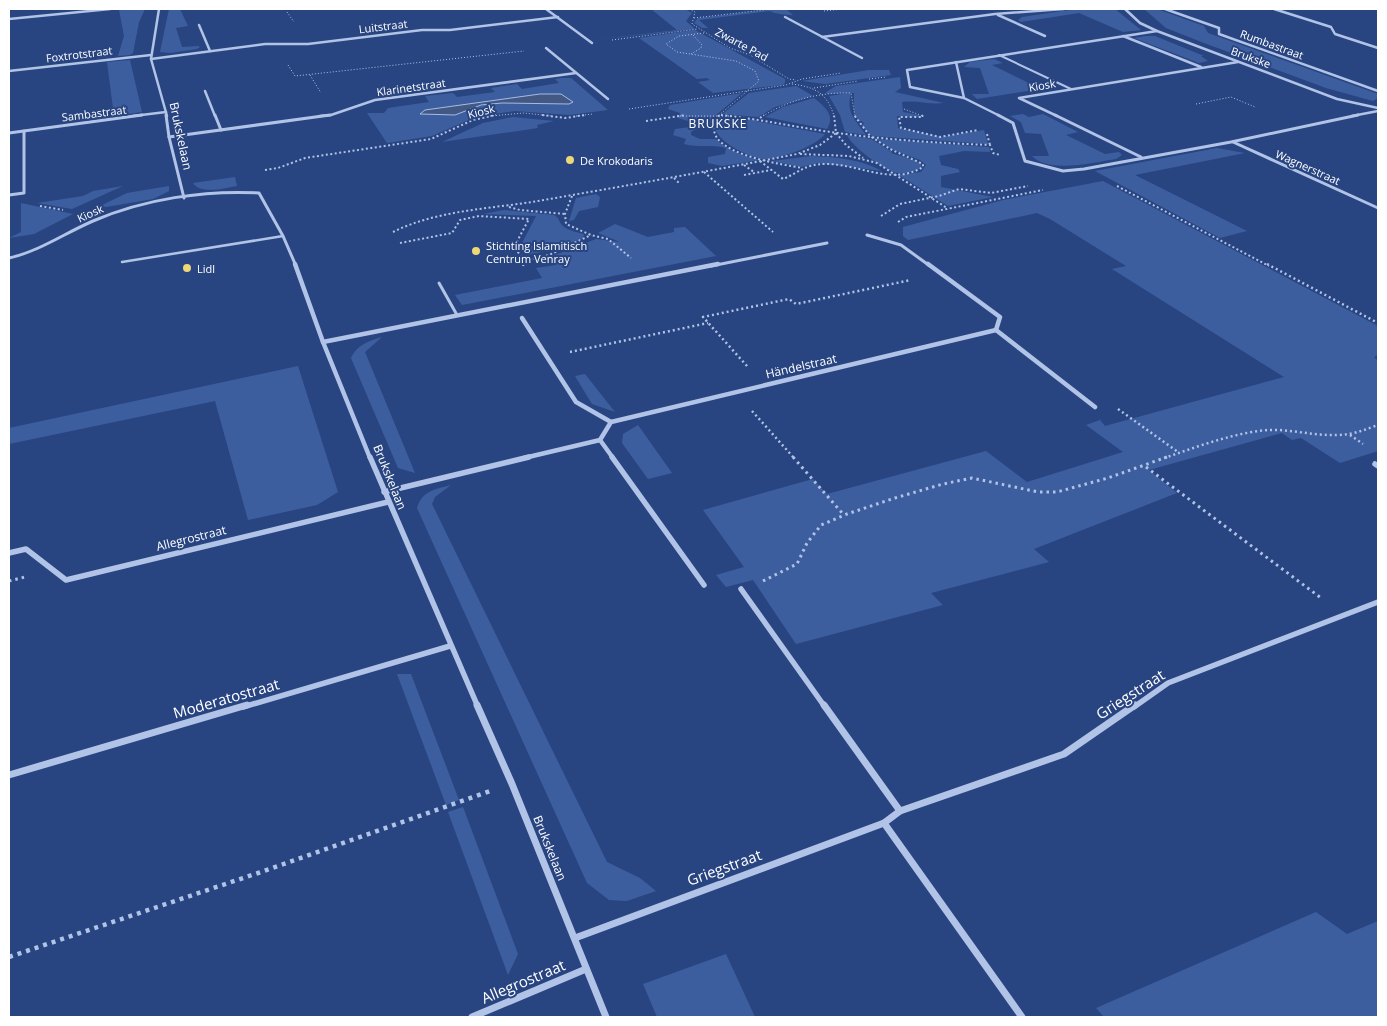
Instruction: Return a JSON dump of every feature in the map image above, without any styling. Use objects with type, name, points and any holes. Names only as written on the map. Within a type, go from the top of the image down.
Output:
[{"type":"street","points":[[9,19],[110,9]]},
{"type":"street","name":"Brukskelaan","points":[[159,9],[151,57],[166,112],[169,137],[184,198],[230,192],[259,193],[283,236],[302,278],[323,342],[388,502],[512,784],[606,1017]]},
{"type":"street","points":[[546,9],[592,43]]},
{"type":"street","points":[[822,37],[995,14],[1064,9]]},
{"type":"street","name":"Brukske","points":[[1125,9],[1140,23],[1157,31],[1338,99],[1378,108]]},
{"type":"street","name":"Rumbastraat","points":[[1165,9],[1219,28],[1219,34],[1378,92]]},
{"type":"street","points":[[1274,9],[1332,27],[1335,34],[1378,48]]},
{"type":"street","points":[[995,14],[1046,36]]},
{"type":"street","points":[[784,16],[862,58]]},
{"type":"street","name":"Luitstraat","points":[[151,57],[278,44],[308,44],[422,30],[450,30],[558,17]]},
{"type":"street","points":[[199,24],[210,51]]},
{"type":"street","points":[[1157,31],[907,70],[910,87],[964,98],[1013,123],[1025,161],[1063,171],[1084,169],[1232,142],[1378,112]]},
{"type":"street","points":[[1123,36],[1202,68]]},
{"type":"street","points":[[546,48],[608,99]]},
{"type":"street","name":"Foxtrotstraat","points":[[9,71],[151,57]]},
{"type":"street","points":[[956,62],[964,98]]},
{"type":"street","name":"Kiosk","points":[[1142,158],[1019,98],[1238,62]]},
{"type":"street","name":"Klarinetstraat","points":[[169,137],[331,115],[375,100],[576,73]]},
{"type":"street","points":[[205,91],[221,130]]},
{"type":"street","name":"Sambastraat","points":[[9,133],[166,112]]},
{"type":"street","points":[[9,194],[24,193],[24,131]]},
{"type":"street","name":"Wagnerstraat","points":[[1232,142],[1378,208]]},
{"type":"street","name":"Kiosk","points":[[9,258],[25,254],[114,212],[184,198]]},
{"type":"street","points":[[867,235],[902,246],[1000,317],[996,330],[1095,407]]},
{"type":"street","points":[[323,342],[827,243]]},
{"type":"street","points":[[384,492],[600,440],[611,422],[576,402],[522,318]]},
{"type":"street","name":"Händelstraat","points":[[611,422],[996,330]]},
{"type":"street","points":[[600,440],[704,585]]},
{"type":"street","name":"Allegrostraat","points":[[9,553],[26,549],[66,580],[388,502]]},
{"type":"street","points":[[741,590],[900,811]]},
{"type":"street","name":"Griegstraat","points":[[575,938],[884,823],[900,811],[1064,754],[1168,683],[1378,602]]},
{"type":"street","name":"Moderatostraat","points":[[9,775],[450,646]]},
{"type":"street","points":[[884,823],[1022,1017]]},
{"type":"street","name":"Allegrostraat","points":[[472,1017],[586,969]]},
{"type":"lane","points":[[999,55],[1071,89]]},
{"type":"lane","points":[[122,262],[283,236]]},
{"type":"lane","points":[[439,283],[456,315]]},
{"type":"path","name":"Zwarte Pad","points":[[689,9],[695,12],[692,24],[704,33],[730,48],[750,55],[789,79],[797,80]]},
{"type":"path","points":[[693,18],[771,9]]},
{"type":"path","points":[[287,12],[294,23]]},
{"type":"path","points":[[592,43],[698,29]]},
{"type":"path","points":[[704,33],[676,38],[666,44],[669,48],[678,52],[736,61],[755,71],[759,81],[720,116],[713,127],[718,138],[734,149],[766,160],[802,168]]},
{"type":"path","points":[[691,54],[701,48],[702,45],[692,34]]},
{"type":"path","points":[[278,44],[295,76],[414,62],[447,61],[546,48]]},
{"type":"path","points":[[791,84],[797,80],[849,71]]},
{"type":"path","points":[[624,110],[791,84],[814,88],[832,107],[837,122],[836,133],[846,145],[864,159]]},
{"type":"path","points":[[759,119],[786,104],[821,96],[851,93],[853,114],[870,136],[890,149],[923,164],[924,167],[918,172],[899,177],[859,168],[826,164],[802,168],[784,179],[760,161]]},
{"type":"path","points":[[1196,104],[1231,97],[1255,107]]},
{"type":"path","points":[[904,103],[904,111],[922,114],[923,118],[899,117],[901,128],[940,137],[986,128]]},
{"type":"path","name":"Kiosk","points":[[260,171],[278,168],[305,158],[432,139],[473,120],[497,115],[524,113],[565,118],[594,114]]},
{"type":"path","points":[[646,121],[687,115],[759,119],[836,133],[990,146],[993,153],[1025,161]]},
{"type":"path","points":[[393,232],[405,225],[674,178],[797,154],[820,145],[836,133]]},
{"type":"path","points":[[797,154],[827,154],[864,159],[877,163],[947,209]]},
{"type":"path","points":[[744,164],[754,173]]},
{"type":"path","points":[[1084,169],[1378,323]]},
{"type":"path","points":[[744,175],[772,170]]},
{"type":"path","points":[[867,235],[878,218],[900,204],[959,189],[991,193],[1028,186],[1037,174],[1063,171]]},
{"type":"path","points":[[703,172],[794,249]]},
{"type":"path","points":[[674,178],[680,184]]},
{"type":"path","points":[[867,235],[896,229],[898,221],[906,217],[1044,190]]},
{"type":"path","points":[[9,194],[25,203],[72,211]]},
{"type":"path","points":[[572,195],[565,214],[566,224],[591,235],[608,239],[654,276]]},
{"type":"path","points":[[506,206],[520,210],[565,214]]},
{"type":"path","points":[[400,243],[452,233],[460,220],[478,216],[529,219],[514,246],[525,261]]},
{"type":"path","points":[[522,266],[525,261],[549,255],[591,235]]},
{"type":"path","points":[[764,385],[703,317],[789,299],[796,304],[941,274]]},
{"type":"path","points":[[547,357],[708,323]]},
{"type":"path","points":[[735,392],[843,514]]},
{"type":"path","points":[[1095,407],[1116,407],[1178,453]]},
{"type":"path","points":[[741,590],[798,564],[805,546],[822,524],[843,514],[959,478],[989,480],[1037,491],[1055,493],[1145,466],[1178,453],[1261,431],[1349,434],[1378,425]]},
{"type":"path","points":[[1145,466],[1342,615]]},
{"type":"path","points":[[9,957],[258,873],[512,784]]},
{"type":"shaded area","points":[[145,9],[139,22],[133,53],[118,56],[124,36],[119,10]]},
{"type":"shaded area","points":[[169,9],[180,9],[188,26],[176,28],[182,47],[200,47],[170,53],[160,52]]},
{"type":"shaded area","points":[[651,9],[685,9],[692,13],[686,21],[695,29],[593,40],[677,30]]},
{"type":"shaded area","points":[[786,9],[793,15],[778,14],[770,11],[699,20],[708,28],[702,28],[694,23],[698,18]]},
{"type":"shaded area","points":[[1076,9],[1115,9],[1141,30],[1123,32],[1079,13],[1021,22],[1018,20],[1022,17]]},
{"type":"shaded area","points":[[1144,9],[1157,9],[1204,26],[1208,33],[1378,94],[1378,98],[1373,101],[1326,88],[1204,43],[1166,28]]},
{"type":"shaded area","points":[[695,30],[785,79],[785,83],[782,85],[713,93],[698,82],[710,80],[707,78],[697,79],[639,38]]},
{"type":"shaded area","points":[[1155,36],[1204,56],[1201,56],[1208,61],[1199,63],[1134,38]]},
{"type":"shaded area","points":[[994,59],[1003,63],[992,65],[1037,87],[1050,85],[1053,87],[977,99],[972,94],[989,94],[980,68],[964,67],[970,62]]},
{"type":"shaded area","points":[[130,60],[142,112],[114,116],[107,62]]},
{"type":"shaded area","points":[[869,70],[889,70],[891,75],[825,84],[802,81]]},
{"type":"shaded area","points":[[900,77],[901,88],[895,92],[944,103],[902,102],[903,112],[919,115],[919,117],[897,116],[898,128],[941,137],[984,130],[988,144],[872,136],[861,125],[864,124],[862,121],[858,121],[854,111],[854,93],[827,94],[826,92],[836,86]]},
{"type":"shaded area","points":[[571,78],[608,110],[569,115],[515,111],[493,114],[471,119],[432,136],[387,143],[367,113],[384,113],[388,108],[429,102],[425,96],[453,93],[457,97],[495,92],[491,88],[517,84],[522,89],[559,83],[555,79]],"holes":[[[540,94],[554,94],[569,104],[502,103],[421,112]]]},
{"type":"shaded area","points":[[796,86],[813,96],[775,107],[758,117],[722,114],[749,93]]},
{"type":"shaded area","points":[[742,93],[715,116],[711,127],[698,128],[691,132],[691,135],[700,139],[716,139],[736,152],[760,160],[722,166],[708,163],[708,157],[725,154],[726,148],[684,144],[686,139],[673,135],[675,129],[690,127],[691,122],[678,118],[680,113],[668,109],[670,105]]},
{"type":"shaded area","points":[[540,94],[561,94],[573,102],[569,104],[502,103],[481,105],[455,115],[420,114],[425,110]]},
{"type":"shaded area","points":[[851,94],[851,111],[866,135],[845,132],[840,115],[829,96]]},
{"type":"shaded area","points":[[814,98],[828,111],[830,119],[827,129],[765,117],[783,107]]},
{"type":"shaded area","points":[[1023,114],[1029,117],[1043,114],[1078,132],[1066,135],[1105,154],[1119,152],[1122,155],[1116,159],[1060,166],[1039,161],[1032,156],[1049,156],[1041,134],[1025,133],[1021,122],[1010,116]]},
{"type":"shaded area","points":[[513,117],[554,121],[537,125],[538,128],[442,142],[483,123]]},
{"type":"shaded area","points":[[720,117],[757,120],[825,134],[814,143],[798,151],[780,157],[765,159],[744,153],[721,138],[715,127]]},
{"type":"shaded area","points":[[847,135],[871,139],[891,153],[917,161],[921,164],[921,168],[906,173],[892,171],[862,152]]},
{"type":"shaded area","points":[[876,139],[989,147],[990,152],[964,151],[939,156],[941,165],[958,169],[960,172],[941,176],[941,187],[993,197],[948,206],[899,175],[921,172],[926,165],[920,160],[891,149]]},
{"type":"shaded area","points":[[1217,148],[1245,153],[1135,175],[1247,231],[1220,238],[1095,171]]},
{"type":"shaded area","points":[[811,156],[857,161],[882,171],[818,163],[801,167],[772,161]]},
{"type":"shaded area","points":[[235,177],[237,186],[220,189],[202,189],[193,183]]},
{"type":"shaded area","points":[[1103,181],[1378,326],[1378,355],[1374,357],[1378,361],[1378,451],[1340,463],[1301,438],[1292,440],[1282,433],[1149,470],[1177,493],[1034,549],[1049,562],[931,593],[943,605],[796,644],[753,580],[726,587],[716,575],[744,567],[703,510],[813,479],[827,494],[986,451],[1027,482],[1123,452],[1086,425],[1100,420],[1105,426],[1284,377],[1112,269],[1126,266],[1037,213],[908,240],[903,236],[903,227],[1003,200]]},
{"type":"shaded area","points":[[123,186],[72,209],[37,203],[83,196],[93,191]]},
{"type":"shaded area","points":[[169,186],[169,191],[153,199],[106,207],[100,206],[127,193]]},
{"type":"shaded area","points":[[596,194],[600,197],[598,207],[579,211],[574,220],[569,221],[576,198]]},
{"type":"shaded area","points":[[21,203],[73,214],[34,234],[9,238],[21,232]]},
{"type":"shaded area","points":[[504,210],[554,215],[565,228],[584,234],[583,238],[567,246],[528,255],[521,245],[536,216],[483,214]]},
{"type":"shaded area","points":[[615,224],[648,237],[674,232],[674,228],[685,227],[716,256],[462,305],[455,295],[542,278],[536,268],[556,265],[550,257],[596,239],[620,242],[598,233]]},
{"type":"shaded area","points":[[382,337],[365,352],[415,473],[398,468],[351,358],[356,350],[364,344]]},
{"type":"shaded area","points":[[298,366],[338,492],[317,505],[248,520],[215,401],[9,444],[9,428]]},
{"type":"shaded area","points":[[585,374],[615,412],[592,404],[575,376]]},
{"type":"shaded area","points":[[638,425],[672,473],[648,479],[622,443],[623,434]]},
{"type":"shaded area","points":[[451,485],[435,497],[432,504],[607,862],[640,878],[656,891],[627,901],[609,900],[587,883],[417,508],[419,502],[426,494]]},
{"type":"shaded area","points":[[397,674],[411,674],[459,800],[446,805]]},
{"type":"shaded area","points":[[463,807],[518,954],[508,975],[448,812]]},
{"type":"shaded area","points":[[1316,912],[1347,934],[1378,921],[1378,1017],[1104,1017],[1096,1008]]},
{"type":"shaded area","points":[[726,954],[755,1017],[657,1017],[643,984]]},
{"type":"place","name":"De Krokodaris","points":[[570,160]]},
{"type":"place","name":"Stichting Islamitisch Centrum Venray","points":[[476,251]]},
{"type":"place","name":"Lidl","points":[[187,268]]},
{"type":"district","name":"BRUKSKE","points":[[718,123]]}]
